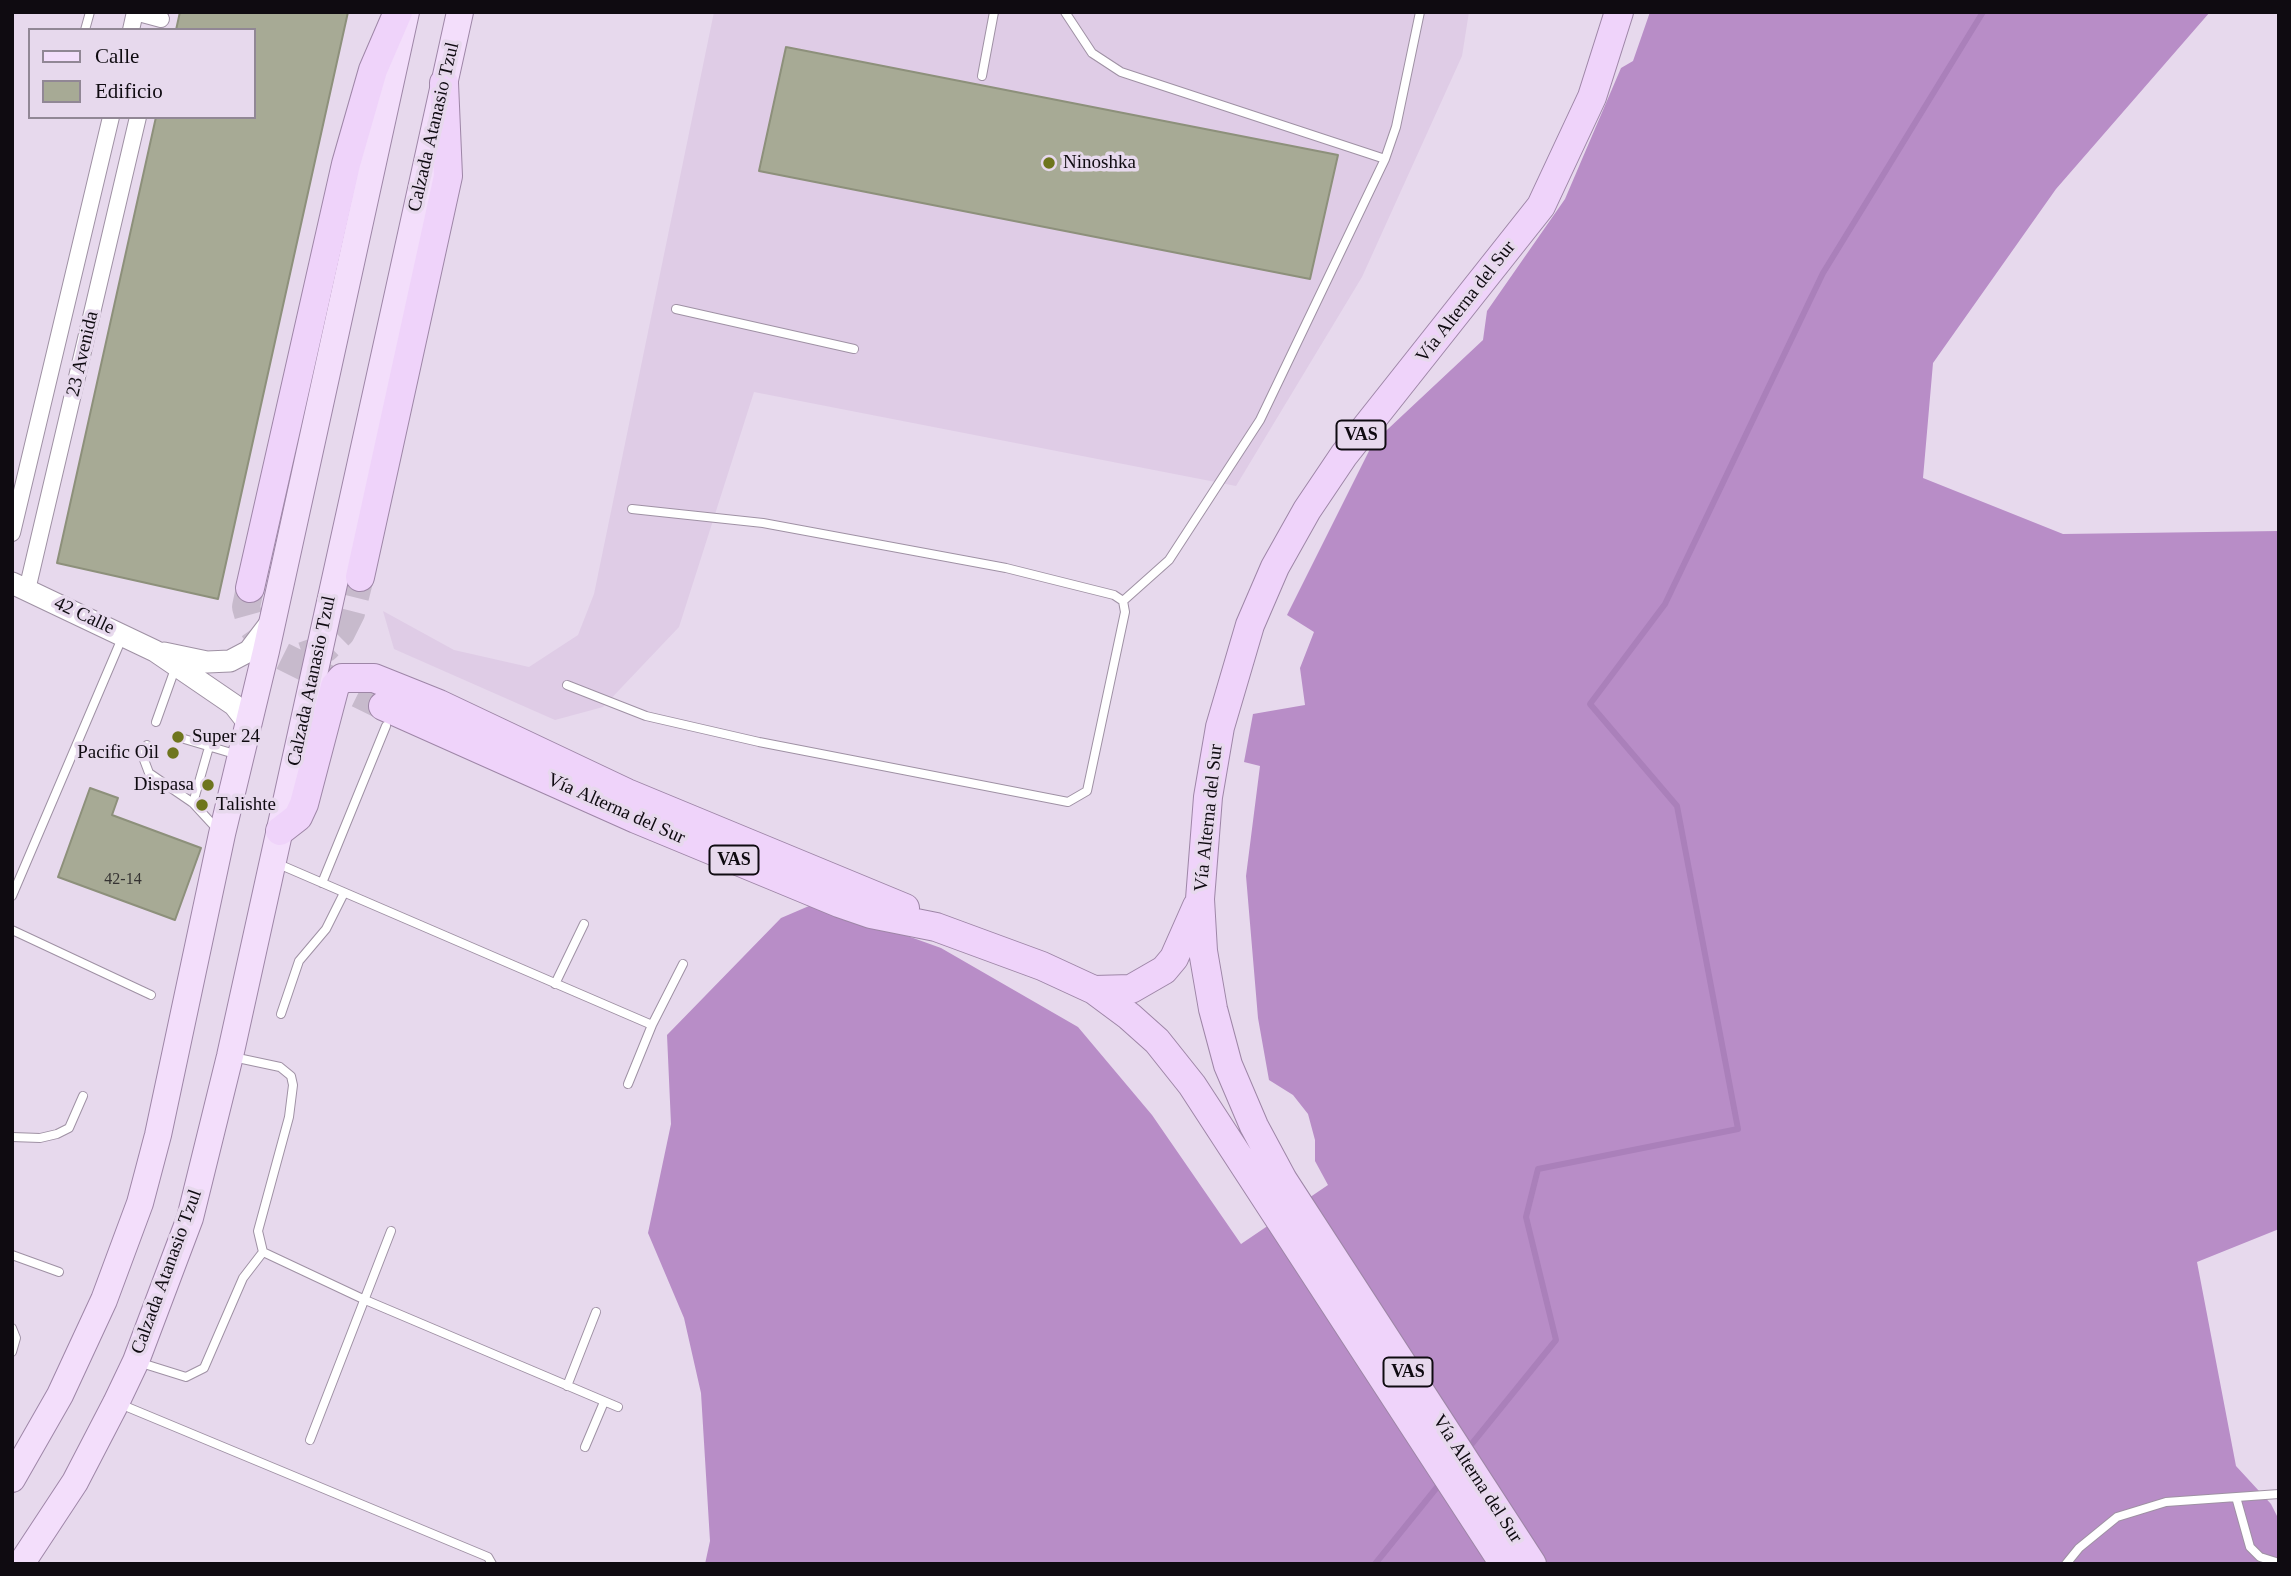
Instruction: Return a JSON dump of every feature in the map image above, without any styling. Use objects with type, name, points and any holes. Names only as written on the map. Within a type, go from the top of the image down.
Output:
[{"type":"highway","points":[[250,588],[346,164],[373,70],[398,12]]},
{"type":"highway","name":"Vía Alterna del Sur","points":[[1504,1564],[1274,1189],[1254,1126],[1228,1065],[1213,1009],[1203,951],[1200,899],[1208,797],[1220,727],[1250,625],[1275,567],[1307,510],[1344,456],[1541,206],[1592,97],[1619,12]]},
{"type":"highway","points":[[360,578],[448,176],[444,83]]},
{"type":"highway","points":[[279,831],[298,817],[304,804],[335,686],[342,678],[374,678],[439,704],[627,793],[903,906],[936,927]]},
{"type":"highway","name":"Vía Alterna del Sur","points":[[384,716],[839,903],[871,914],[936,927],[1042,965],[1094,990],[1157,1041],[1274,1189],[1532,1564]]},
{"type":"highway","points":[[1094,990],[1131,989],[1164,970],[1184,939],[1200,899]]},
{"type":"main road","points":[[12,1479],[60,1395],[99,1312],[140,1203],[158,1135],[222,834],[272,622],[406,12]]},
{"type":"main road","name":"Calzada Atanasio Tzul","points":[[21,1564],[75,1482],[116,1403],[136,1361],[190,1218],[230,1056],[460,12]]},
{"type":"street","points":[[135,12],[161,20]]},
{"type":"street","name":"23 Avenida","points":[[12,533],[111,119]]},
{"type":"street","name":"23 Avenida","points":[[20,587],[49,499],[138,119]]},
{"type":"street","points":[[98,171],[124,178]]},
{"type":"street","points":[[78,257],[104,264]]},
{"type":"street","points":[[63,320],[89,327]]},
{"type":"street","points":[[43,406],[69,414]]},
{"type":"street","points":[[22,491],[49,499]]},
{"type":"street","name":"42 Calle","points":[[20,587],[155,651],[234,705],[248,723]]},
{"type":"street","name":"42 Calle","points":[[155,651],[207,662],[230,661],[249,650],[272,622]]},
{"type":"lane","points":[[982,76],[994,12]]},
{"type":"lane","points":[[1065,12],[1092,53],[1121,72],[1385,159]]},
{"type":"lane","points":[[1123,601],[1169,560],[1260,420],[1385,159],[1396,127],[1420,12]]},
{"type":"lane","points":[[676,309],[854,349]]},
{"type":"lane","points":[[568,685],[646,716],[759,741],[1068,802],[1087,791],[1125,612],[1123,601],[1114,595],[1006,568],[764,523],[632,509]]},
{"type":"lane","points":[[12,897],[124,635]]},
{"type":"lane","points":[[156,722],[176,666]]},
{"type":"lane","points":[[322,883],[384,716]]},
{"type":"lane","points":[[181,738],[241,756]]},
{"type":"lane","points":[[147,745],[143,757],[149,773],[193,803],[222,834]]},
{"type":"lane","points":[[193,803],[209,747]]},
{"type":"lane","points":[[273,862],[652,1025]]},
{"type":"lane","points":[[281,1014],[299,961],[326,929],[344,893]]},
{"type":"lane","points":[[555,984],[584,924]]},
{"type":"lane","points":[[12,930],[150,995]]},
{"type":"lane","points":[[628,1084],[652,1025],[683,964]]},
{"type":"lane","points":[[230,1056],[280,1067],[291,1076],[293,1085],[289,1117],[258,1231],[263,1252]]},
{"type":"lane","points":[[12,1137],[40,1138],[69,1128],[83,1096]]},
{"type":"lane","points":[[310,1440],[391,1231]]},
{"type":"lane","points":[[263,1252],[363,1299],[618,1407]]},
{"type":"lane","points":[[136,1361],[186,1377],[204,1368],[243,1278],[263,1252]]},
{"type":"lane","points":[[12,1255],[59,1272]]},
{"type":"lane","points":[[567,1386],[596,1312]]},
{"type":"lane","points":[[12,1328],[16,1338],[12,1352]]},
{"type":"lane","points":[[585,1447],[604,1402]]},
{"type":"lane","points":[[116,1403],[488,1557],[492,1564]]},
{"type":"lane","points":[[2066,1564],[2098,1531],[2117,1517],[2166,1502],[2279,1494]]},
{"type":"lane","points":[[2236,1497],[2250,1547],[2259,1557],[2279,1563]]},
{"type":"shaded area","name":"Ninoshka","points":[[714,12],[1469,12],[1462,56],[1362,277],[1236,486],[754,392],[679,627],[603,707],[555,720],[394,649],[383,611],[454,650],[529,667],[578,635],[594,594]]},
{"type":"shaded area","points":[[1650,12],[2210,12],[2056,189],[1933,363],[1923,478],[2063,534],[2279,531],[2279,1229],[2197,1262],[2236,1466],[2271,1504],[2279,1520],[2279,1564],[705,1564],[710,1541],[701,1393],[684,1318],[648,1233],[671,1124],[667,1035],[781,918],[816,903],[941,948],[1078,1027],[1152,1115],[1241,1244],[1328,1185],[1315,1161],[1315,1140],[1308,1114],[1293,1095],[1269,1080],[1258,1018],[1246,876],[1260,766],[1244,762],[1253,714],[1305,705],[1300,668],[1314,632],[1287,615],[1373,443],[1483,340],[1487,311],[1565,199],[1621,68],[1633,61]]},
{"type":"building","points":[[180,12],[348,12],[218,599],[57,563],[156,119],[256,119],[256,28],[176,28]]},
{"type":"building","name":"Ninoshka","points":[[786,47],[1338,155],[1310,279],[759,171]]},
{"type":"building","points":[[90,788],[118,798],[112,815],[201,848],[175,920],[58,877]]},
{"type":"waterway","points":[[1466,1451],[1556,1340],[1526,1217],[1538,1169],[1738,1129],[1677,806],[1590,704],[1665,604],[1823,273],[1983,12]]},
{"type":"waterway","points":[[1375,1564],[1442,1481]]},
{"type":"tunnel","points":[[303,656],[326,648],[341,633],[351,613],[360,577]]},
{"type":"tunnel","points":[[250,588],[246,607],[251,625],[268,649],[383,706]]},
{"type":"place","name":"Ninoshka","points":[[1049,163]]},
{"type":"place","name":"Super 24","points":[[178,737]]},
{"type":"place","name":"Pacific Oil","points":[[173,753]]},
{"type":"place","name":"Dispasa","points":[[208,785]]},
{"type":"place","name":"Talishte","points":[[202,805]]}]
